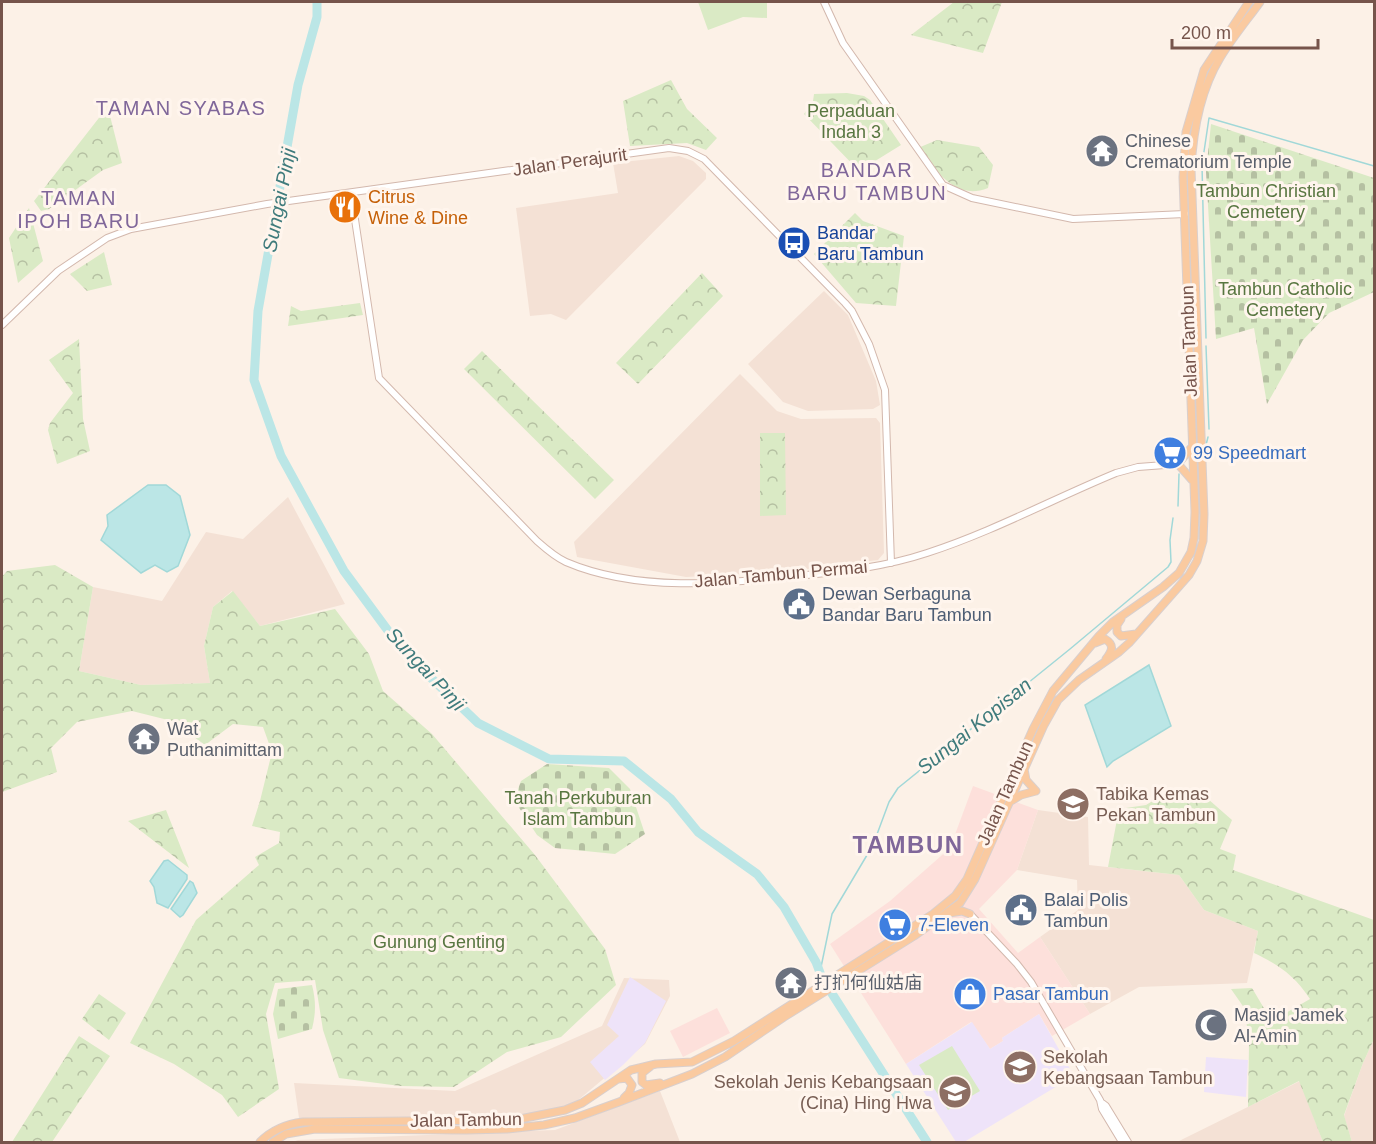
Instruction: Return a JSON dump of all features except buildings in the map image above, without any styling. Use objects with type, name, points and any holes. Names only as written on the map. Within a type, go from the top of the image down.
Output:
[{"type":"main road","name":"Jalan Tambun","points":[[260,1143],[269,1133],[279,1128],[303,1122],[530,1119],[582,1103],[631,1070],[656,1064],[692,1062],[734,1041],[777,1012],[837,980],[933,914],[955,896],[963,886],[1053,691],[1106,629],[1179,573],[1191,552],[1194,538],[1183,177],[1184,141],[1204,70],[1249,2]]},
{"type":"main road","name":"Jalan Tambun","points":[[837,980],[849,977],[947,914],[968,893],[1044,725],[1058,700],[1079,680],[1119,652],[1137,634],[1189,575],[1197,561],[1203,541],[1204,514],[1191,169],[1192,144],[1200,105],[1209,80],[1228,46],[1260,2]]},
{"type":"main road","points":[[1192,446],[1178,464],[1190,476],[1193,483]]},
{"type":"main road","points":[[1125,614],[1117,625],[1117,632],[1121,636],[1137,634]]},
{"type":"main road","points":[[1086,651],[1100,639],[1110,642],[1111,652],[1102,664]]},
{"type":"main road","points":[[1009,803],[1021,795],[1036,791],[1026,780],[1024,770]]},
{"type":"main road","points":[[968,893],[966,902],[970,914]]},
{"type":"main road","points":[[947,914],[963,911],[970,914]]},
{"type":"main road","name":"Jalan Tambun","points":[[273,1143],[286,1134],[315,1129],[466,1130],[535,1126],[575,1118],[707,1067],[813,999],[820,991]]},
{"type":"main road","points":[[656,1064],[642,1073],[642,1082],[651,1085],[674,1080]]},
{"type":"main road","points":[[610,1082],[621,1078],[631,1081],[632,1089],[619,1102]]},
{"type":"street","points":[[824,2],[843,43],[943,185],[972,198],[1073,219],[1185,214]]},
{"type":"street","name":"Jalan Perajurit","points":[[2,325],[50,277],[90,248],[119,232],[293,200],[669,148],[688,151],[704,159],[845,303],[852,311],[869,344],[885,390],[891,562]]},
{"type":"street","name":"Jalan Tambun Permai","points":[[351,193],[379,378],[553,555],[581,567],[638,580],[693,584],[814,575],[891,562],[950,545],[1116,473],[1138,467],[1178,464]]},
{"type":"street","points":[[970,914],[1031,982],[1128,1143]]},
{"type":"street","points":[[1102,1103],[1102,1109],[1122,1143]]},
{"type":"shaded area","points":[[679,156],[693,161],[706,173],[706,179],[566,320],[551,314],[530,316],[516,208],[618,193],[613,163]]},
{"type":"shaded area","points":[[824,291],[848,315],[876,381],[880,405],[873,409],[808,411],[783,402],[748,364]]},
{"type":"shaded area","points":[[740,374],[777,411],[801,419],[876,418],[880,423],[884,553],[878,560],[783,572],[686,577],[577,557],[574,542]]},
{"type":"shaded area","points":[[288,497],[345,604],[260,626],[232,591],[213,607],[204,646],[210,683],[141,685],[79,671],[93,587],[162,601],[206,532],[243,539]]},
{"type":"shaded area","points":[[973,786],[1038,810],[1017,870],[979,909],[1018,953],[1040,937],[1090,1014],[1052,1036],[1039,1014],[1002,1038],[1003,1041],[990,1049],[971,1022],[906,1064],[830,944],[890,901],[950,848]]},
{"type":"shaded area","points":[[1038,810],[1088,817],[1089,865],[1179,875],[1204,910],[1258,931],[1247,983],[1139,987],[1090,1014],[1040,937],[1078,910],[1077,880],[1017,870]]},
{"type":"shaded area","points":[[630,977],[666,1001],[645,1043],[605,1080],[590,1062],[619,1036],[607,1025]]},
{"type":"shaded area","points":[[624,978],[669,980],[670,996],[645,1044],[577,1101],[543,1114],[521,1116],[299,1118],[294,1083],[455,1091],[602,1026]]},
{"type":"shaded area","points":[[717,1008],[730,1033],[683,1057],[670,1031]]},
{"type":"shaded area","points":[[1039,1014],[1074,1076],[964,1142],[956,1142],[906,1064],[972,1022],[990,1049],[1003,1041],[1002,1038]]},
{"type":"shaded area","points":[[1374,1039],[1374,1142],[1352,1142],[1344,1116]]},
{"type":"shaded area","points":[[1206,1057],[1248,1060],[1246,1097],[1204,1092]]},
{"type":"shaded area","points":[[1300,1081],[1323,1142],[1177,1142]]},
{"type":"shaded area","points":[[660,1091],[680,1142],[292,1142],[555,1130]]},
{"type":"green space","points":[[698,2],[767,2],[767,18],[743,17],[708,30]]},
{"type":"green space","points":[[954,2],[1002,2],[983,53],[911,35]]},
{"type":"green space","points":[[671,80],[687,109],[717,138],[706,150],[687,143],[630,146],[623,101]]},
{"type":"green space","name":"Perpaduan Indah 3","points":[[847,93],[864,96],[870,100],[901,145],[859,171],[804,114],[813,101],[814,94]]},
{"type":"green space","points":[[109,112],[122,163],[103,170],[49,209],[41,211],[34,201],[102,114]]},
{"type":"green space","points":[[1211,124],[1374,178],[1374,292],[1329,313],[1303,340],[1267,404],[1254,328],[1216,339],[1206,172]]},
{"type":"green space","points":[[937,140],[979,147],[993,165],[988,188],[976,191],[966,190],[948,182],[918,148]]},
{"type":"green space","points":[[29,208],[43,261],[18,283],[9,238]]},
{"type":"green space","points":[[855,213],[863,221],[904,236],[896,306],[856,303],[814,254]]},
{"type":"green space","points":[[104,252],[112,285],[87,291],[70,274]]},
{"type":"green space","points":[[702,273],[723,296],[638,384],[616,363]]},
{"type":"green space","points":[[360,303],[363,315],[288,326],[291,306],[301,311]]},
{"type":"green space","points":[[79,339],[83,419],[90,451],[57,464],[48,430],[50,423],[73,393],[49,360]]},
{"type":"green space","points":[[482,351],[614,480],[595,499],[464,369]]},
{"type":"green space","points":[[760,433],[785,433],[786,515],[760,516]]},
{"type":"green space","name":"Gunung Genting","points":[[55,565],[93,587],[79,671],[141,685],[210,683],[204,646],[213,607],[233,591],[260,626],[335,609],[369,654],[383,691],[432,734],[535,855],[605,949],[616,985],[561,1037],[507,1052],[454,1087],[400,1086],[339,1078],[323,1030],[315,980],[275,983],[266,1014],[279,1089],[238,1117],[222,1095],[174,1064],[130,1043],[196,920],[259,865],[255,857],[279,843],[280,832],[252,826],[272,752],[263,727],[233,724],[205,745],[172,721],[132,711],[77,722],[51,748],[57,772],[2,792],[2,577],[7,571]]},
{"type":"green space","name":"Tanah Perkuburan Islam Tambun","points":[[547,764],[609,768],[630,789],[645,834],[615,854],[555,848],[537,835],[514,800],[521,781]]},
{"type":"green space","points":[[1171,790],[1189,804],[1200,792],[1232,820],[1220,849],[1236,855],[1233,870],[1374,920],[1374,1039],[1344,1115],[1352,1142],[1323,1142],[1299,1081],[1248,1107],[1249,1045],[1245,1009],[1231,989],[1252,988],[1268,1015],[1284,1014],[1310,999],[1298,983],[1285,972],[1254,953],[1258,931],[1204,910],[1179,875],[1108,867],[1119,809],[1146,805]]},
{"type":"green space","points":[[166,810],[189,868],[128,821]]},
{"type":"green space","points":[[312,985],[315,1007],[312,1029],[278,1039],[273,1014],[278,989]]},
{"type":"green space","points":[[99,994],[126,1013],[109,1040],[82,1019]]},
{"type":"green space","points":[[79,1036],[110,1056],[52,1142],[12,1142]]},
{"type":"green space","points":[[952,1046],[980,1091],[948,1110],[919,1065]]},
{"type":"water","points":[[148,485],[166,485],[180,496],[190,535],[178,566],[167,572],[155,565],[141,573],[101,540],[108,526],[107,515]]},
{"type":"water","points":[[1149,665],[1171,726],[1113,761],[1107,767],[1085,705]]},
{"type":"water","points":[[168,860],[187,875],[187,879],[168,908],[157,903],[154,887],[150,881],[164,861]]},
{"type":"water","points":[[190,881],[197,893],[180,917],[171,909]]},
{"type":"waterway","name":"Sungai Pinji","points":[[317,2],[317,17],[298,85],[258,311],[254,380],[281,456],[344,571],[403,651],[478,723],[549,759],[624,761],[671,799],[698,832],[757,874],[784,907],[816,962],[822,978],[927,1142]]},
{"type":"waterway","points":[[1206,338],[1202,165],[1209,118],[1374,166]]},
{"type":"waterway","points":[[1206,346],[1209,429]]},
{"type":"waterway","points":[[1206,445],[1208,437]]},
{"type":"waterway","points":[[1178,506],[1179,474]]},
{"type":"waterway","name":"Sungai Kopisan","points":[[820,972],[832,914],[873,845],[889,802],[898,788],[1168,567],[1171,562],[1170,540],[1173,518]]},
{"type":"place","name":"Chinese Crematorium Temple","points":[[1102,151]]},
{"type":"place","name":"Citrus Wine & Dine","points":[[345,207]]},
{"type":"place","name":"Bandar Baru Tambun","points":[[794,243]]},
{"type":"place","name":"99 Speedmart","points":[[1170,453]]},
{"type":"place","name":"Dewan Serbaguna Bandar Baru Tambun","points":[[799,604]]},
{"type":"place","name":"Wat Puthanimittam","points":[[144,739]]},
{"type":"place","name":"Tabika Kemas Pekan Tambun","points":[[1073,804]]},
{"type":"place","name":"Balai Polis Tambun","points":[[1021,910]]},
{"type":"place","name":"7-Eleven","points":[[895,925]]},
{"type":"place","name":"打扪何仙姑庙","points":[[791,983]]},
{"type":"place","name":"Pasar Tambun","points":[[970,994]]},
{"type":"place","name":"Masjid Jamek Al-Amin","points":[[1211,1025]]},
{"type":"place","name":"Sekolah Kebangsaan Tambun","points":[[1020,1067]]},
{"type":"place","name":"Sekolah Jenis Kebangsaan (Cina) Hing Hwa","points":[[955,1092]]},
{"type":"district","name":"TAMAN SYABAS","points":[[181,108]]},
{"type":"district","name":"BANDAR BARU TAMBUN","points":[[867,182]]},
{"type":"district","name":"TAMAN IPOH BARU","points":[[79,210]]},
{"type":"district","name":"TAMBUN","points":[[908,845]]},
{"type":"park label","name":"Tambun Christian Cemetery","points":[[1266,201]]},
{"type":"park label","name":"Tambun Catholic Cemetery","points":[[1285,299]]}]
